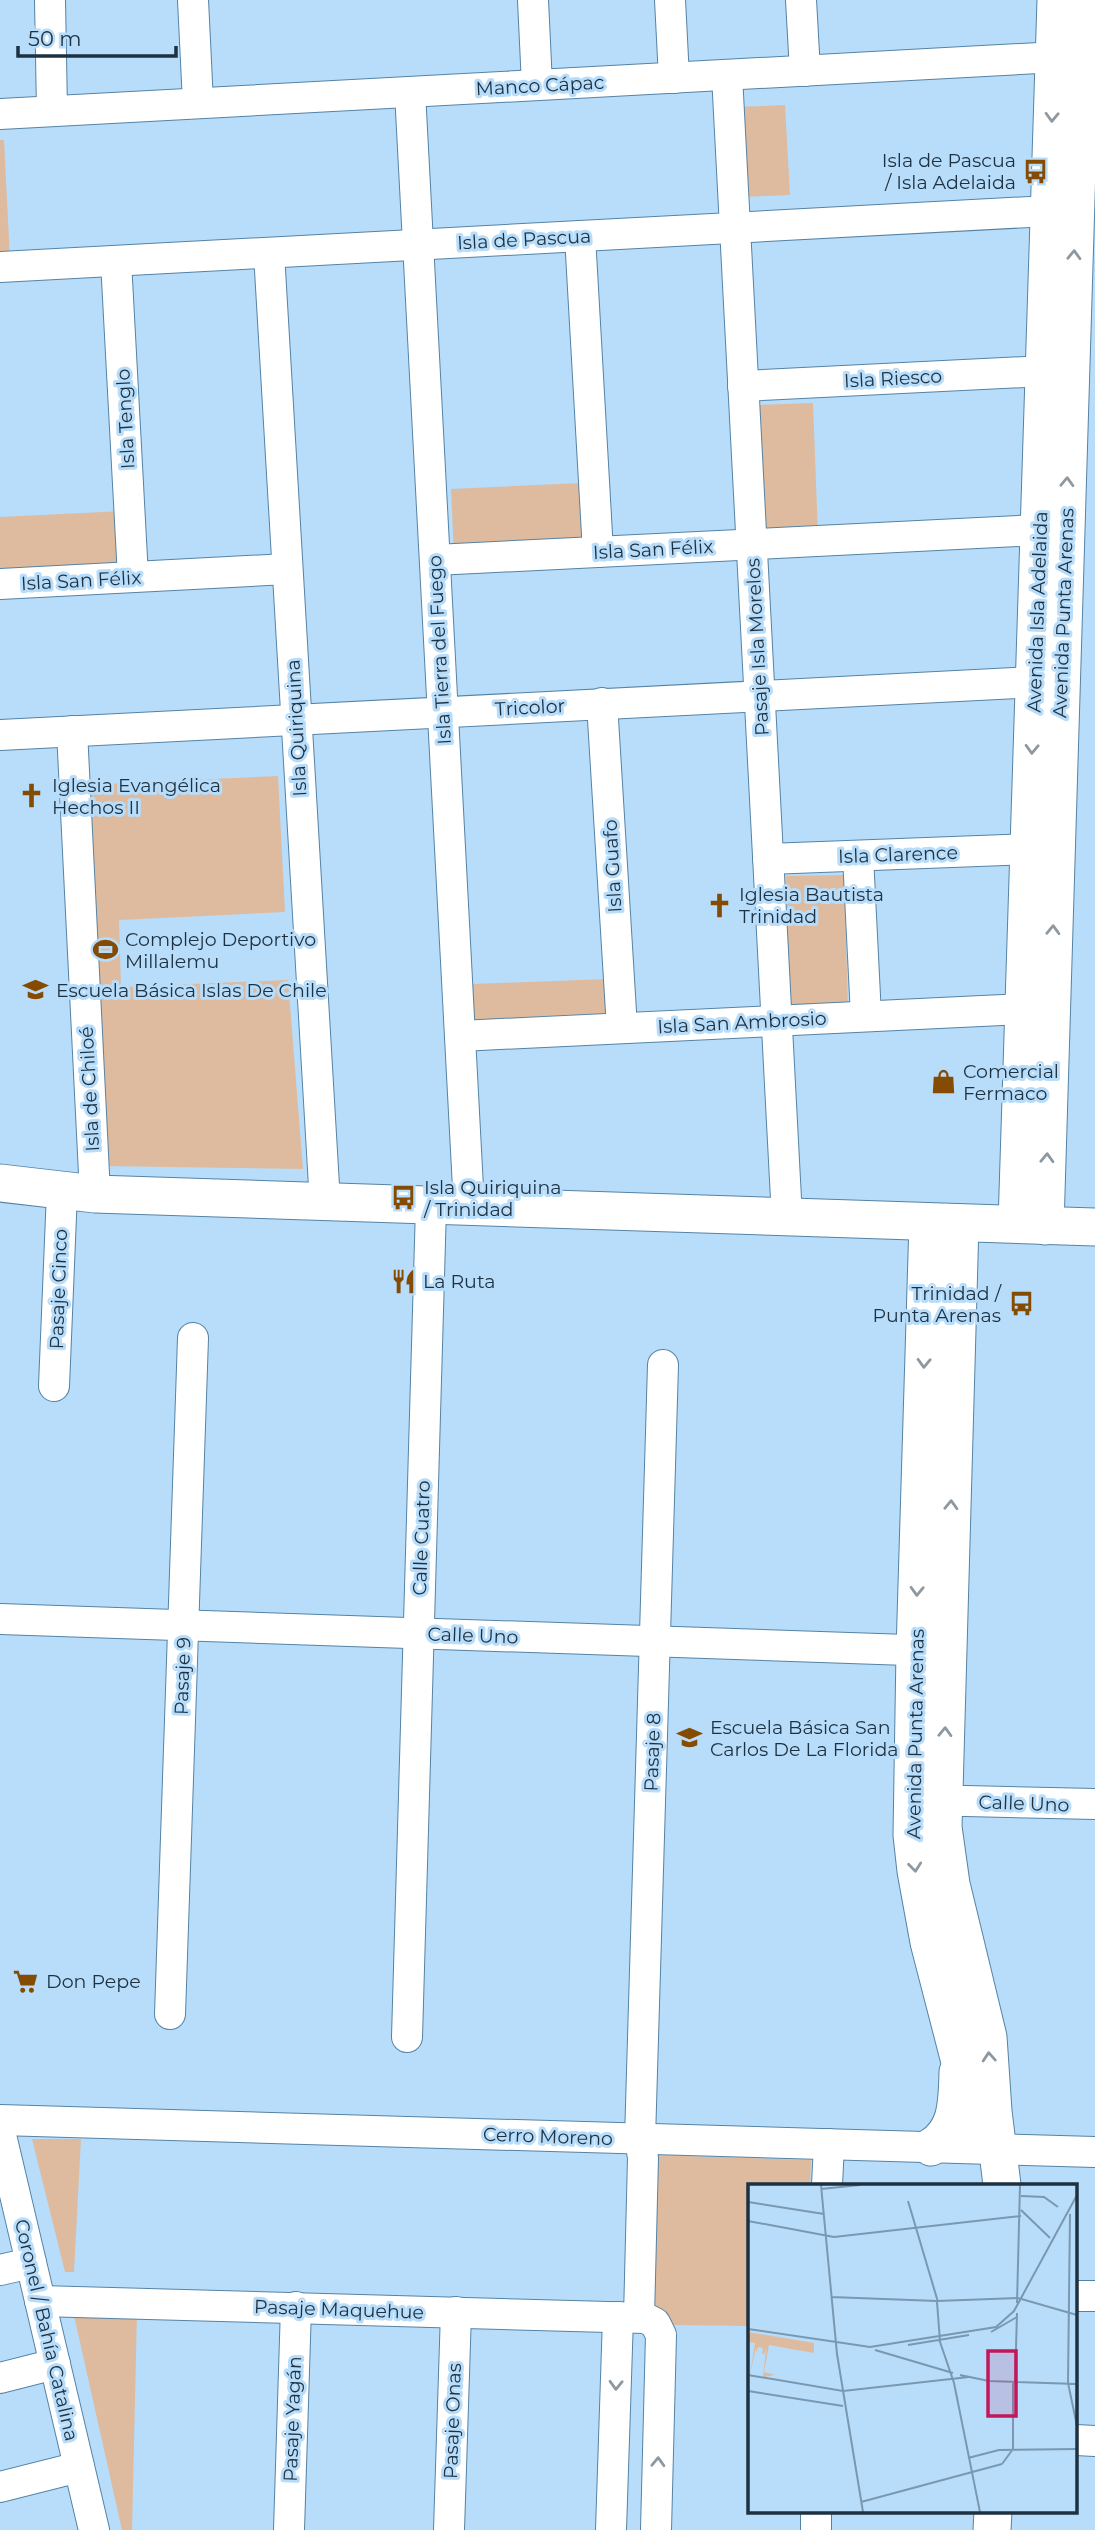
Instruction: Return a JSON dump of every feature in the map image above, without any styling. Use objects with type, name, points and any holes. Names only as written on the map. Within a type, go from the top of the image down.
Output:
[{"type":"main road","name":"Avenida Isla Adelaida","points":[[1031,1225],[1024,1009],[1029,849],[1048,681],[1039,530],[1048,211],[1067,57],[1056,0]]},
{"type":"main road","name":"Avenida Punta Arenas","points":[[1031,1225],[1067,57],[1082,0]]},
{"type":"main road","points":[[0,1183],[79,1193],[325,1203],[1095,1227]]},
{"type":"main road","name":"Avenida Punta Arenas","points":[[944,1222],[927,1800],[914,1859],[921,1907],[958,2057],[976,2111],[998,2149]]},
{"type":"main road","name":"Avenida Punta Arenas","points":[[927,1800],[943,1827],[951,1884],[988,2037],[1002,2184]]},
{"type":"main road","points":[[930,2147],[943,2138],[953,2124],[958,2057]]},
{"type":"main road","points":[[992,2512],[992,2530]]},
{"type":"street","points":[[50,0],[51,111]]},
{"type":"street","points":[[193,0],[198,103]]},
{"type":"street","points":[[533,0],[537,85]]},
{"type":"street","points":[[670,0],[674,78]]},
{"type":"street","points":[[801,0],[805,71]]},
{"type":"street","name":"Manco Cápac","points":[[0,114],[1067,57]]},
{"type":"street","name":"Pasaje Isla Morelos","points":[[727,75],[787,1218]]},
{"type":"street","name":"Isla Tierra del Fuego","points":[[410,92],[469,1207]]},
{"type":"street","name":"Isla de Pascua","points":[[0,267],[1048,211]]},
{"type":"street","points":[[580,236],[598,552]]},
{"type":"street","name":"Isla Quiriquina","points":[[269,253],[325,1203]]},
{"type":"street","name":"Isla Tenglo","points":[[116,261],[133,577]]},
{"type":"street","name":"Isla Riesco","points":[[743,386],[1044,371]]},
{"type":"street","name":"Isla San Félix","points":[[435,561],[1039,530]]},
{"type":"street","name":"Isla San Félix","points":[[0,584],[287,569]]},
{"type":"street","name":"Tricolor","points":[[0,735],[1048,681]]},
{"type":"street","name":"Isla Guafo","points":[[602,703],[622,1028]]},
{"type":"street","name":"Isla de Chiloé","points":[[72,731],[79,1193]]},
{"type":"street","name":"Isla Clarence","points":[[768,859],[1029,849]]},
{"type":"street","points":[[858,856],[866,1016]]},
{"type":"street","name":"Isla San Ambrosio","points":[[460,1036],[1024,1009]]},
{"type":"street","name":"Pasaje Cinco","points":[[54,1385],[79,1193]]},
{"type":"street","name":"Calle Cuatro","points":[[407,2037],[431,1207]]},
{"type":"street","name":"Pasaje 9","points":[[170,2014],[193,1338]]},
{"type":"street","name":"Pasaje 8","points":[[611,2530],[643,2158],[640,2139],[663,1365]]},
{"type":"street","name":"Calle Uno","points":[[0,1619],[931,1651]]},
{"type":"street","name":"Calle Uno","points":[[927,1800],[1095,1804]]},
{"type":"street","name":"Cerro Moreno","points":[[0,2120],[1095,2152]]},
{"type":"street","name":"Coronel / Bahía Catalina","points":[[0,2131],[4,2166],[31,2263],[94,2530]]},
{"type":"street","points":[[827,2184],[829,2144]]},
{"type":"street","points":[[0,2270],[31,2263]]},
{"type":"street","name":"Pasaje Maquehue","points":[[40,2301],[628,2317]]},
{"type":"street","name":"Pasaje Yagán","points":[[289,2530],[296,2307]]},
{"type":"street","name":"Pasaje Onas","points":[[449,2530],[456,2312]]},
{"type":"street","points":[[628,2317],[655,2323],[661,2334],[656,2530]]},
{"type":"street","points":[[0,2378],[55,2364]]},
{"type":"street","points":[[0,2487],[79,2467]]},
{"type":"street","points":[[816,2512],[816,2530]]},
{"type":"shaded area","points":[[785,105],[790,195],[742,197],[737,107]]},
{"type":"shaded area","points":[[0,140],[4,140],[10,260],[0,260]]},
{"type":"shaded area","points":[[813,403],[818,536],[759,537],[755,405]]},
{"type":"shaded area","points":[[581,483],[584,549],[454,555],[451,489]]},
{"type":"shaded area","points":[[123,511],[121,570],[0,577],[0,517]]},
{"type":"shaded area","name":"Complejo Deportivo Millalemu","points":[[278,776],[285,912],[119,920],[121,987],[288,980],[303,1169],[100,1166],[82,785]]},
{"type":"shaded area","points":[[844,875],[848,1007],[790,1009],[786,876]]},
{"type":"shaded area","points":[[608,979],[610,1022],[474,1026],[472,984]]},
{"type":"shaded area","points":[[32,2139],[81,2139],[74,2272],[65,2272]]},
{"type":"shaded area","points":[[657,2155],[811,2160],[810,2184],[748,2184],[748,2326],[671,2325],[651,2310]]},
{"type":"shaded area","points":[[73,2311],[137,2312],[132,2530],[122,2530]]},
{"type":"place","name":"Isla de Pascua / Isla Adelaida","points":[[1036,171]]},
{"type":"place","name":"Iglesia Evangélica Hechos II","points":[[32,796]]},
{"type":"place","name":"Iglesia Bautista Trinidad","points":[[719,905]]},
{"type":"place","name":"Complejo Deportivo Millalemu","points":[[105,950]]},
{"type":"place","name":"Escuela Básica Islas De Chile","points":[[36,990]]},
{"type":"place","name":"Comercial Fermaco","points":[[943,1082]]},
{"type":"place","name":"Isla Quiriquina / Trinidad","points":[[404,1198]]},
{"type":"place","name":"La Ruta","points":[[403,1281]]},
{"type":"place","name":"Trinidad / Punta Arenas","points":[[1021,1304]]},
{"type":"place","name":"Escuela Básica San Carlos De La Florida","points":[[690,1738]]},
{"type":"place","name":"Don Pepe","points":[[26,1981]]}]
